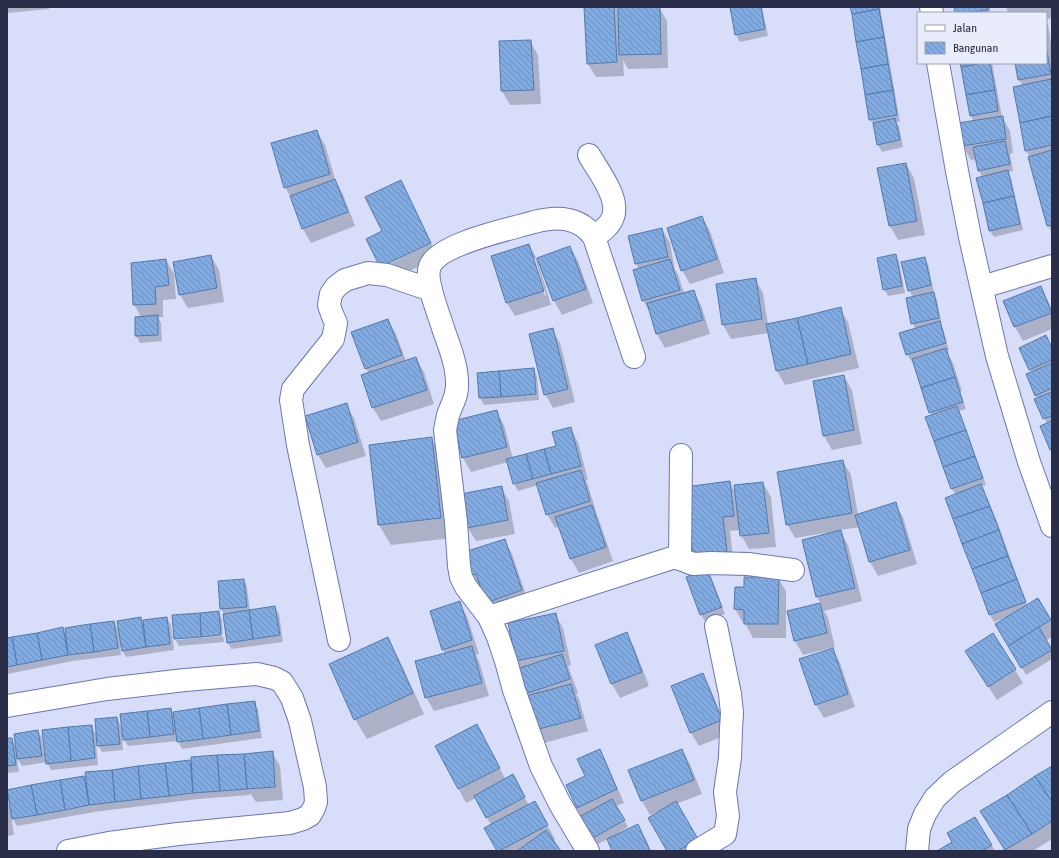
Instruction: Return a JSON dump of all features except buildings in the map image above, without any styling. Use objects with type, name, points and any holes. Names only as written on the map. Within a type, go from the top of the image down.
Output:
[{"type":"street","points":[[938,64],[970,237],[998,356],[1028,462],[1052,526]]},
{"type":"street","points":[[589,155],[608,187],[614,200],[615,210],[613,218],[606,228],[594,237]]},
{"type":"street","points":[[588,851],[560,804],[541,766],[514,690],[498,637],[489,617],[466,588],[461,577],[445,430],[448,415],[457,392],[458,382],[453,356],[431,290],[429,278],[430,267],[435,259],[447,251],[475,239],[555,218],[577,222],[590,231],[594,237],[634,357]]},
{"type":"street","points":[[982,287],[1052,266]]},
{"type":"street","points":[[339,640],[298,445],[292,400],[293,389],[333,338],[336,323],[329,305],[331,294],[344,280],[368,273],[387,275],[431,290]]},
{"type":"street","points":[[680,559],[681,455]]},
{"type":"street","points":[[489,617],[672,558],[678,558],[693,564],[748,564],[793,570]]},
{"type":"street","points":[[697,851],[725,834],[728,816],[725,792],[730,758],[732,713],[730,694],[716,626]]},
{"type":"street","points":[[7,706],[107,689],[257,674],[274,678],[282,682],[292,698],[300,721],[315,787],[316,802],[314,808],[310,815],[303,820],[290,823],[178,834],[109,843],[68,851]]},
{"type":"street","points":[[917,851],[919,829],[925,814],[935,798],[952,782],[1052,712]]}]
